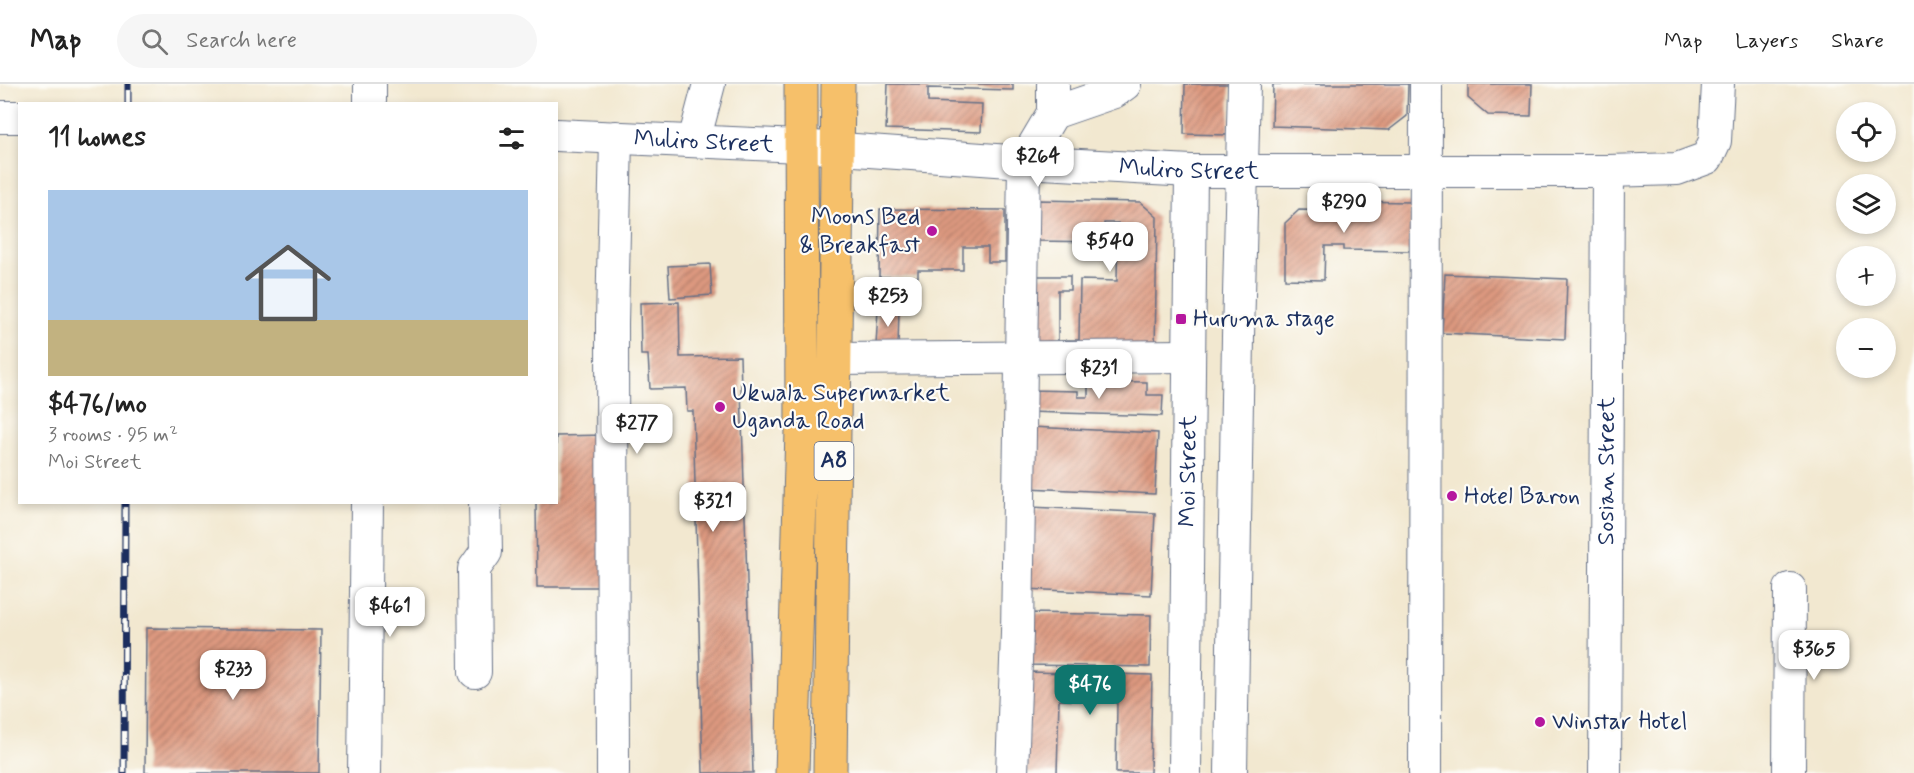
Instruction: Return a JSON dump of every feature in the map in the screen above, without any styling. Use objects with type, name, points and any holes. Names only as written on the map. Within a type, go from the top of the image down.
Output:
[{"type":"highway","name":"A8","points":[[792,773],[802,431],[799,146],[801,84]]},
{"type":"highway","name":"A8","points":[[830,773],[838,84]]},
{"type":"street","points":[[370,84],[370,102]]},
{"type":"street","points":[[694,141],[709,84]]},
{"type":"street","points":[[1012,773],[1017,633],[1024,162],[1053,99],[1114,92],[1125,84]]},
{"type":"street","name":"Moi Street","points":[[1232,773],[1244,84]]},
{"type":"street","points":[[1425,773],[1426,84]]},
{"type":"street","name":"Muliro Street","points":[[558,135],[799,146],[1191,171],[1677,169],[1707,158],[1715,141],[1718,84]]},
{"type":"street","points":[[0,117],[18,117]]},
{"type":"street","points":[[613,773],[612,323],[616,137]]},
{"type":"street","name":"Moi Street","points":[[1185,773],[1191,171]]},
{"type":"street","name":"Sosian Street","points":[[1605,773],[1608,171]]},
{"type":"street","points":[[835,358],[1188,356]]},
{"type":"street","points":[[364,773],[367,504]]},
{"type":"street","points":[[475,672],[474,569],[486,552],[485,504]]},
{"type":"street","points":[[1789,773],[1790,589]]},
{"type":"building","points":[[888,84],[1013,84],[1013,90],[928,88],[928,102],[982,104],[981,132],[886,129]]},
{"type":"building","points":[[1185,84],[1230,84],[1229,135],[1184,134]]},
{"type":"building","points":[[1273,84],[1408,84],[1407,116],[1389,130],[1272,126]]},
{"type":"building","points":[[1468,84],[1532,84],[1531,116],[1488,115],[1468,98]]},
{"type":"building","points":[[1036,200],[1140,202],[1157,217],[1155,353],[1066,352],[1066,340],[1079,340],[1080,280],[1117,281],[1118,223],[1104,223],[1104,242],[1036,241]]},
{"type":"building","points":[[1344,201],[1411,202],[1411,251],[1343,250],[1343,246],[1325,246],[1324,280],[1285,279],[1285,223],[1299,210],[1344,211]]},
{"type":"building","points":[[880,209],[1005,210],[1005,262],[988,262],[988,247],[963,247],[963,270],[918,270],[918,277],[879,277]]},
{"type":"building","points":[[710,264],[712,295],[670,298],[668,266]]},
{"type":"building","points":[[1445,274],[1567,279],[1565,339],[1442,333]]},
{"type":"building","points":[[1035,276],[1070,276],[1070,290],[1058,290],[1058,353],[1034,353]]},
{"type":"building","points":[[679,302],[680,357],[740,356],[753,773],[703,773],[693,411],[687,411],[686,388],[650,389],[648,355],[641,355],[640,303]]},
{"type":"building","points":[[878,309],[899,310],[898,347],[876,346]]},
{"type":"building","points":[[1088,381],[1147,382],[1147,395],[1163,395],[1162,416],[1028,412],[1029,390],[1078,391],[1078,397],[1088,397]]},
{"type":"building","points":[[1030,427],[1158,433],[1155,494],[1028,488]]},
{"type":"building","points":[[605,435],[607,587],[537,587],[536,504],[558,504],[558,436]]},
{"type":"building","points":[[1030,507],[1155,513],[1151,595],[1026,589]]},
{"type":"building","points":[[1027,613],[1151,615],[1150,667],[1026,665]]},
{"type":"building","points":[[146,628],[321,630],[319,773],[145,773]]},
{"type":"building","points":[[1029,672],[1152,675],[1150,773],[1116,773],[1117,702],[1059,700],[1057,773],[1027,772]]},
{"type":"railway","points":[[128,84],[128,102]]},
{"type":"railway","points":[[124,773],[125,504]]},
{"type":"place","name":"Moons Bed & Breakfast","points":[[932,231]]},
{"type":"place","name":"Huruma stage","points":[[1181,319]]},
{"type":"place","name":"Ukwala Supermarket Uganda Road","points":[[720,407]]},
{"type":"place","name":"Hotel Baron","points":[[1452,496]]},
{"type":"place","name":"Winstar Hotel","points":[[1540,722]]}]
